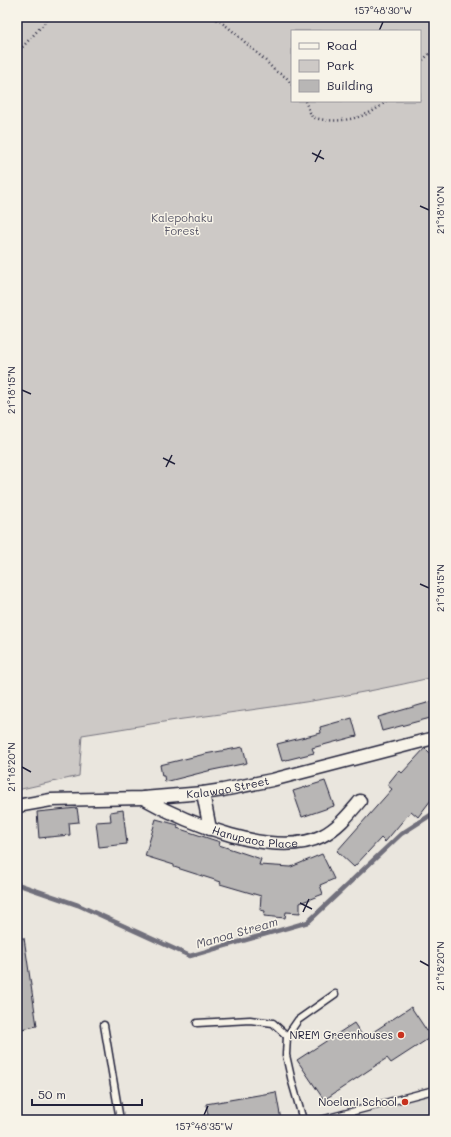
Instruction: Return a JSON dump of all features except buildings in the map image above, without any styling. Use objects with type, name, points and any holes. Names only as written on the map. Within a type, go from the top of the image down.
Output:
[{"type":"street","name":"Kalawao Street","points":[[17,806],[51,800],[143,798],[203,793],[272,780],[434,738]]},
{"type":"street","points":[[203,793],[210,829]]},
{"type":"street","name":"Hanupaoa Place","points":[[143,798],[210,829],[279,844],[301,844],[322,836],[338,826],[360,801]]},
{"type":"lane","points":[[303,1120],[286,1055],[287,1036],[298,1020],[335,994]]},
{"type":"lane","points":[[197,1023],[250,1020],[273,1023],[287,1036]]},
{"type":"lane","points":[[104,1025],[120,1120]]},
{"type":"lane","points":[[321,1120],[434,1090]]},
{"type":"path","points":[[17,53],[50,17]]},
{"type":"path","points":[[213,17],[228,27],[275,71],[286,77],[291,84]]},
{"type":"path","points":[[421,62],[434,49]]},
{"type":"path","points":[[304,102],[312,117],[333,122],[345,120],[370,112],[382,106],[385,102]]},
{"type":"shaded area","name":"Noelani School","points":[[434,1084],[434,1120],[319,1120]]},
{"type":"green space","name":"Kalepohaku Forest","points":[[17,17],[434,17],[434,677],[309,701],[82,735],[79,776],[17,790]]},
{"type":"waterway","name":"Manoa Stream","points":[[17,884],[78,905],[190,956],[308,922],[401,834],[434,813]]},
{"type":"place","name":"NREM Greenhouses","points":[[401,1035]]},
{"type":"place","name":"Noelani School","points":[[405,1102]]}]
